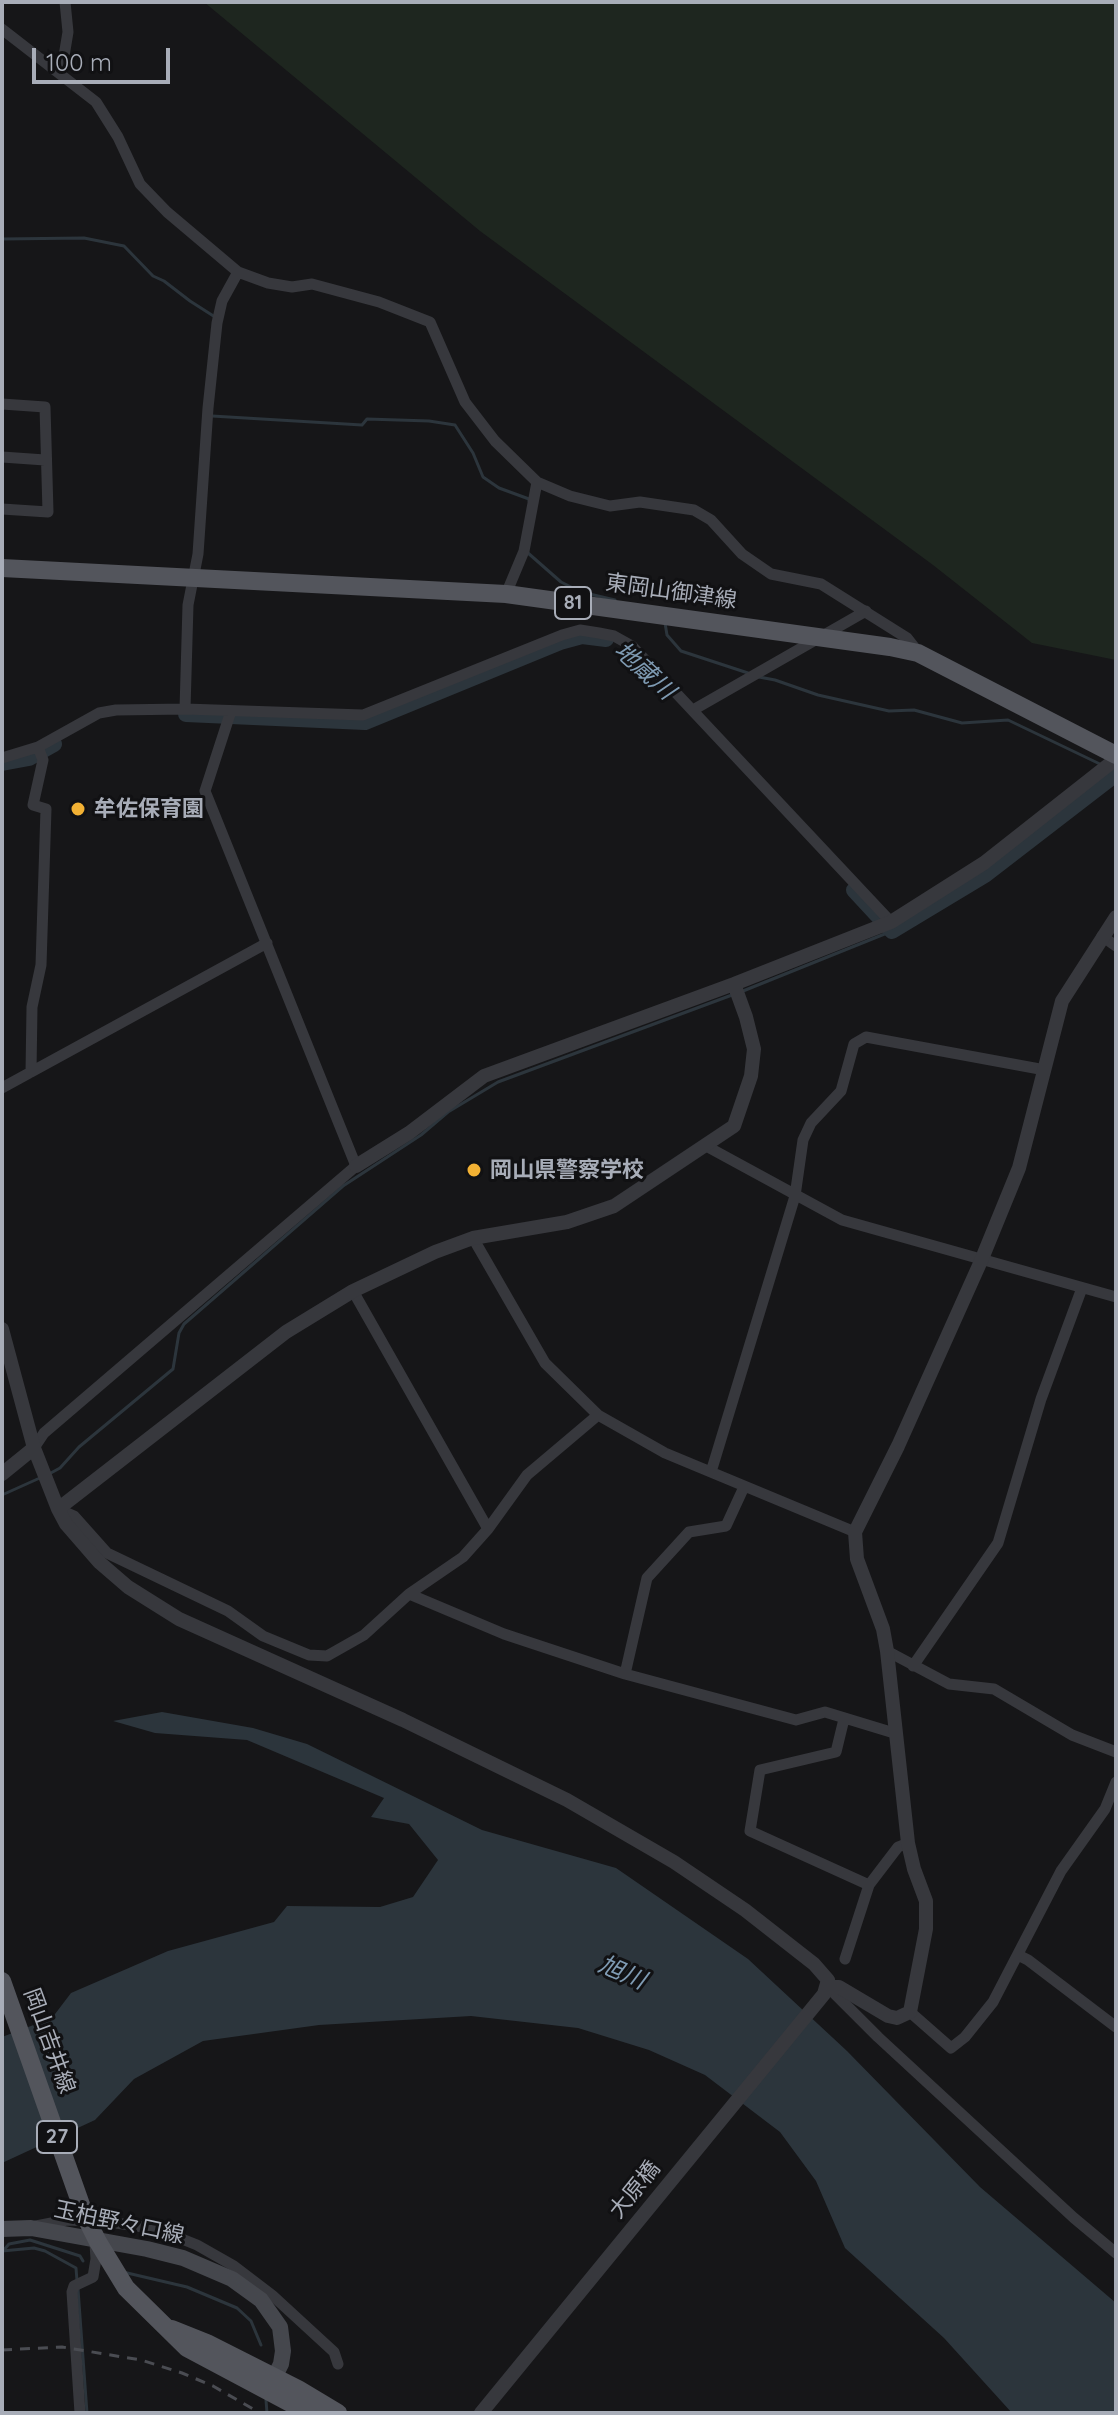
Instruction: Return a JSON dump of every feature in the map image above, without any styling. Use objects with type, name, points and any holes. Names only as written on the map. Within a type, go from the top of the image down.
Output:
[{"type":"main road","name":"東岡山御津線","points":[[2,568],[506,594],[918,653],[1116,757]]},
{"type":"main road","name":"岡山吉井線","points":[[2,1981],[85,2216],[126,2288],[162,2325],[207,2343],[271,2384],[309,2413]]},
{"type":"main road","name":"玉柏野々口線","points":[[2,2229],[31,2228],[183,2258],[248,2289],[273,2314],[280,2327],[283,2351],[271,2384]]},
{"type":"main road","name":"岡山吉井線","points":[[271,2384],[338,2413]]},
{"type":"street","points":[[61,74],[68,32],[65,2]]},
{"type":"street","points":[[2,29],[96,102],[118,137],[140,184],[167,212],[238,272],[268,283],[292,287],[312,284],[379,302],[430,322],[465,402],[495,441],[537,482],[570,496],[610,506],[640,502],[694,510],[711,520],[742,554],[771,574],[821,584],[907,638],[918,653]]},
{"type":"street","points":[[185,709],[188,605],[198,554],[217,323],[222,301],[238,272]]},
{"type":"street","points":[[2,404],[45,407],[48,512],[2,509]]},
{"type":"street","points":[[2,457],[45,460]]},
{"type":"street","points":[[506,594],[524,551],[537,482]]},
{"type":"street","points":[[693,710],[866,611]]},
{"type":"street","points":[[2,758],[38,747],[99,713],[116,710],[363,715],[580,630],[614,636],[632,646],[891,922]]},
{"type":"street","points":[[231,711],[205,791],[356,1166]]},
{"type":"street","points":[[31,1072],[32,1007],[41,965],[46,809],[33,805],[43,760],[38,747]]},
{"type":"street","points":[[2,1474],[36,1454],[44,1433],[356,1166],[409,1133],[484,1076],[734,984],[891,922],[984,863],[1116,757]]},
{"type":"street","points":[[910,2012],[926,1929],[926,1901],[908,1843],[883,1629],[857,1559],[855,1532],[898,1446],[1019,1168],[1062,1001],[1116,917]]},
{"type":"street","points":[[1102,936],[1116,946]]},
{"type":"street","points":[[2,1088],[267,943]]},
{"type":"street","points":[[58,1509],[286,1332],[353,1291],[435,1252],[473,1238],[567,1222],[614,1206],[734,1126],[751,1076],[754,1049],[734,984]]},
{"type":"street","points":[[711,1472],[795,1196],[803,1140],[811,1123],[841,1091],[854,1044],[866,1037],[1045,1070]]},
{"type":"street","points":[[706,1146],[842,1220],[1116,1297]]},
{"type":"street","points":[[473,1238],[545,1363],[598,1415],[665,1453],[855,1532]]},
{"type":"street","points":[[913,1666],[998,1543],[1041,1399],[1082,1288]]},
{"type":"street","points":[[353,1291],[488,1529]]},
{"type":"street","points":[[3,1336],[46,1485],[66,1524],[99,1562],[128,1587],[179,1619],[375,1707],[567,1800],[674,1862],[745,1910],[814,1964],[828,1980],[826,1991]]},
{"type":"street","points":[[58,1509],[74,1516],[107,1553],[228,1611],[263,1636],[309,1655],[327,1656],[364,1635],[409,1594],[463,1557],[488,1529],[527,1475],[598,1415]]},
{"type":"street","points":[[625,1674],[647,1578],[689,1532],[726,1526],[744,1487]]},
{"type":"street","points":[[409,1594],[504,1634],[625,1674],[796,1720],[825,1712],[894,1733]]},
{"type":"street","points":[[887,1651],[949,1684],[994,1689],[1072,1735],[1116,1752]]},
{"type":"street","points":[[844,1719],[836,1752],[760,1770],[750,1831],[869,1885]]},
{"type":"street","points":[[910,2012],[951,2048],[965,2037],[993,2002],[1061,1871],[1105,1809],[1116,1782]]},
{"type":"street","points":[[845,1959],[869,1885],[898,1847],[908,1843]]},
{"type":"street","points":[[1018,1955],[1116,2027]]},
{"type":"street","points":[[826,1991],[839,1987],[888,2016],[897,2018],[910,2012]]},
{"type":"street","points":[[826,1991],[1116,2253]]},
{"type":"street","name":"大原橋","points":[[481,2413],[826,1991]]},
{"type":"street","points":[[31,2228],[67,2220],[109,2222],[157,2229],[197,2245],[234,2266],[272,2295],[334,2352],[338,2364]]},
{"type":"street","points":[[80,2413],[72,2292],[78,2284],[93,2277],[95,2240]]},
{"type":"shaded area","points":[[204,2],[1116,2],[1116,660],[1032,643],[933,565],[480,231]]},
{"type":"water","name":"旭川","points":[[162,1712],[253,1728],[307,1744],[482,1830],[616,1868],[748,1959],[847,2051],[980,2187],[1116,2303],[1116,2413],[1012,2413],[944,2338],[845,2248],[816,2181],[780,2132],[705,2075],[649,2050],[578,2028],[471,2016],[319,2025],[203,2041],[134,2079],[95,2120],[2,2163],[2,2037],[52,2018],[71,1993],[168,1951],[274,1922],[287,1906],[380,1907],[413,1897],[438,1860],[409,1824],[371,1817],[384,1798],[247,1740],[155,1733],[113,1721]]},
{"type":"waterway","points":[[2,239],[84,238],[124,246],[153,276],[215,317]]},
{"type":"waterway","points":[[212,416],[362,425],[367,419],[455,425],[473,453],[483,477],[529,501]]},
{"type":"waterway","points":[[528,553],[561,582],[581,592],[615,600]]},
{"type":"waterway","points":[[665,623],[667,635],[681,651],[748,673]]},
{"type":"waterway","name":"地蔵川","points":[[186,714],[365,722],[560,642],[582,636],[606,639]]},
{"type":"waterway","points":[[759,677],[818,695],[889,711],[914,710],[962,723],[1008,720],[1102,765]]},
{"type":"waterway","name":"地蔵川","points":[[2,763],[29,758],[54,744]]},
{"type":"waterway","name":"地蔵川","points":[[854,890],[892,931],[985,875],[1116,774]]},
{"type":"waterway","points":[[743,991],[892,931]]},
{"type":"waterway","points":[[49,1474],[60,1468],[79,1447],[173,1369],[179,1333],[184,1324],[343,1186],[421,1135],[448,1112],[498,1082],[732,995]]},
{"type":"waterway","points":[[2,1495],[42,1477]]},
{"type":"waterway","points":[[3,2251],[9,2244],[30,2240],[80,2256],[83,2261]]},
{"type":"waterway","points":[[2,2251],[34,2248],[45,2251],[76,2268],[77,2281]]},
{"type":"waterway","points":[[123,2272],[187,2287],[237,2308],[251,2321],[261,2345]]},
{"type":"waterway","points":[[78,2289],[87,2413]]},
{"type":"waterway","points":[[266,2400],[267,2413]]},
{"type":"railway","points":[[2,2350],[62,2347],[141,2360],[213,2386],[260,2413]]},
{"type":"place","name":"牟佐保育園","points":[[78,809]]},
{"type":"place","name":"岡山県警察学校","points":[[474,1170]]}]
